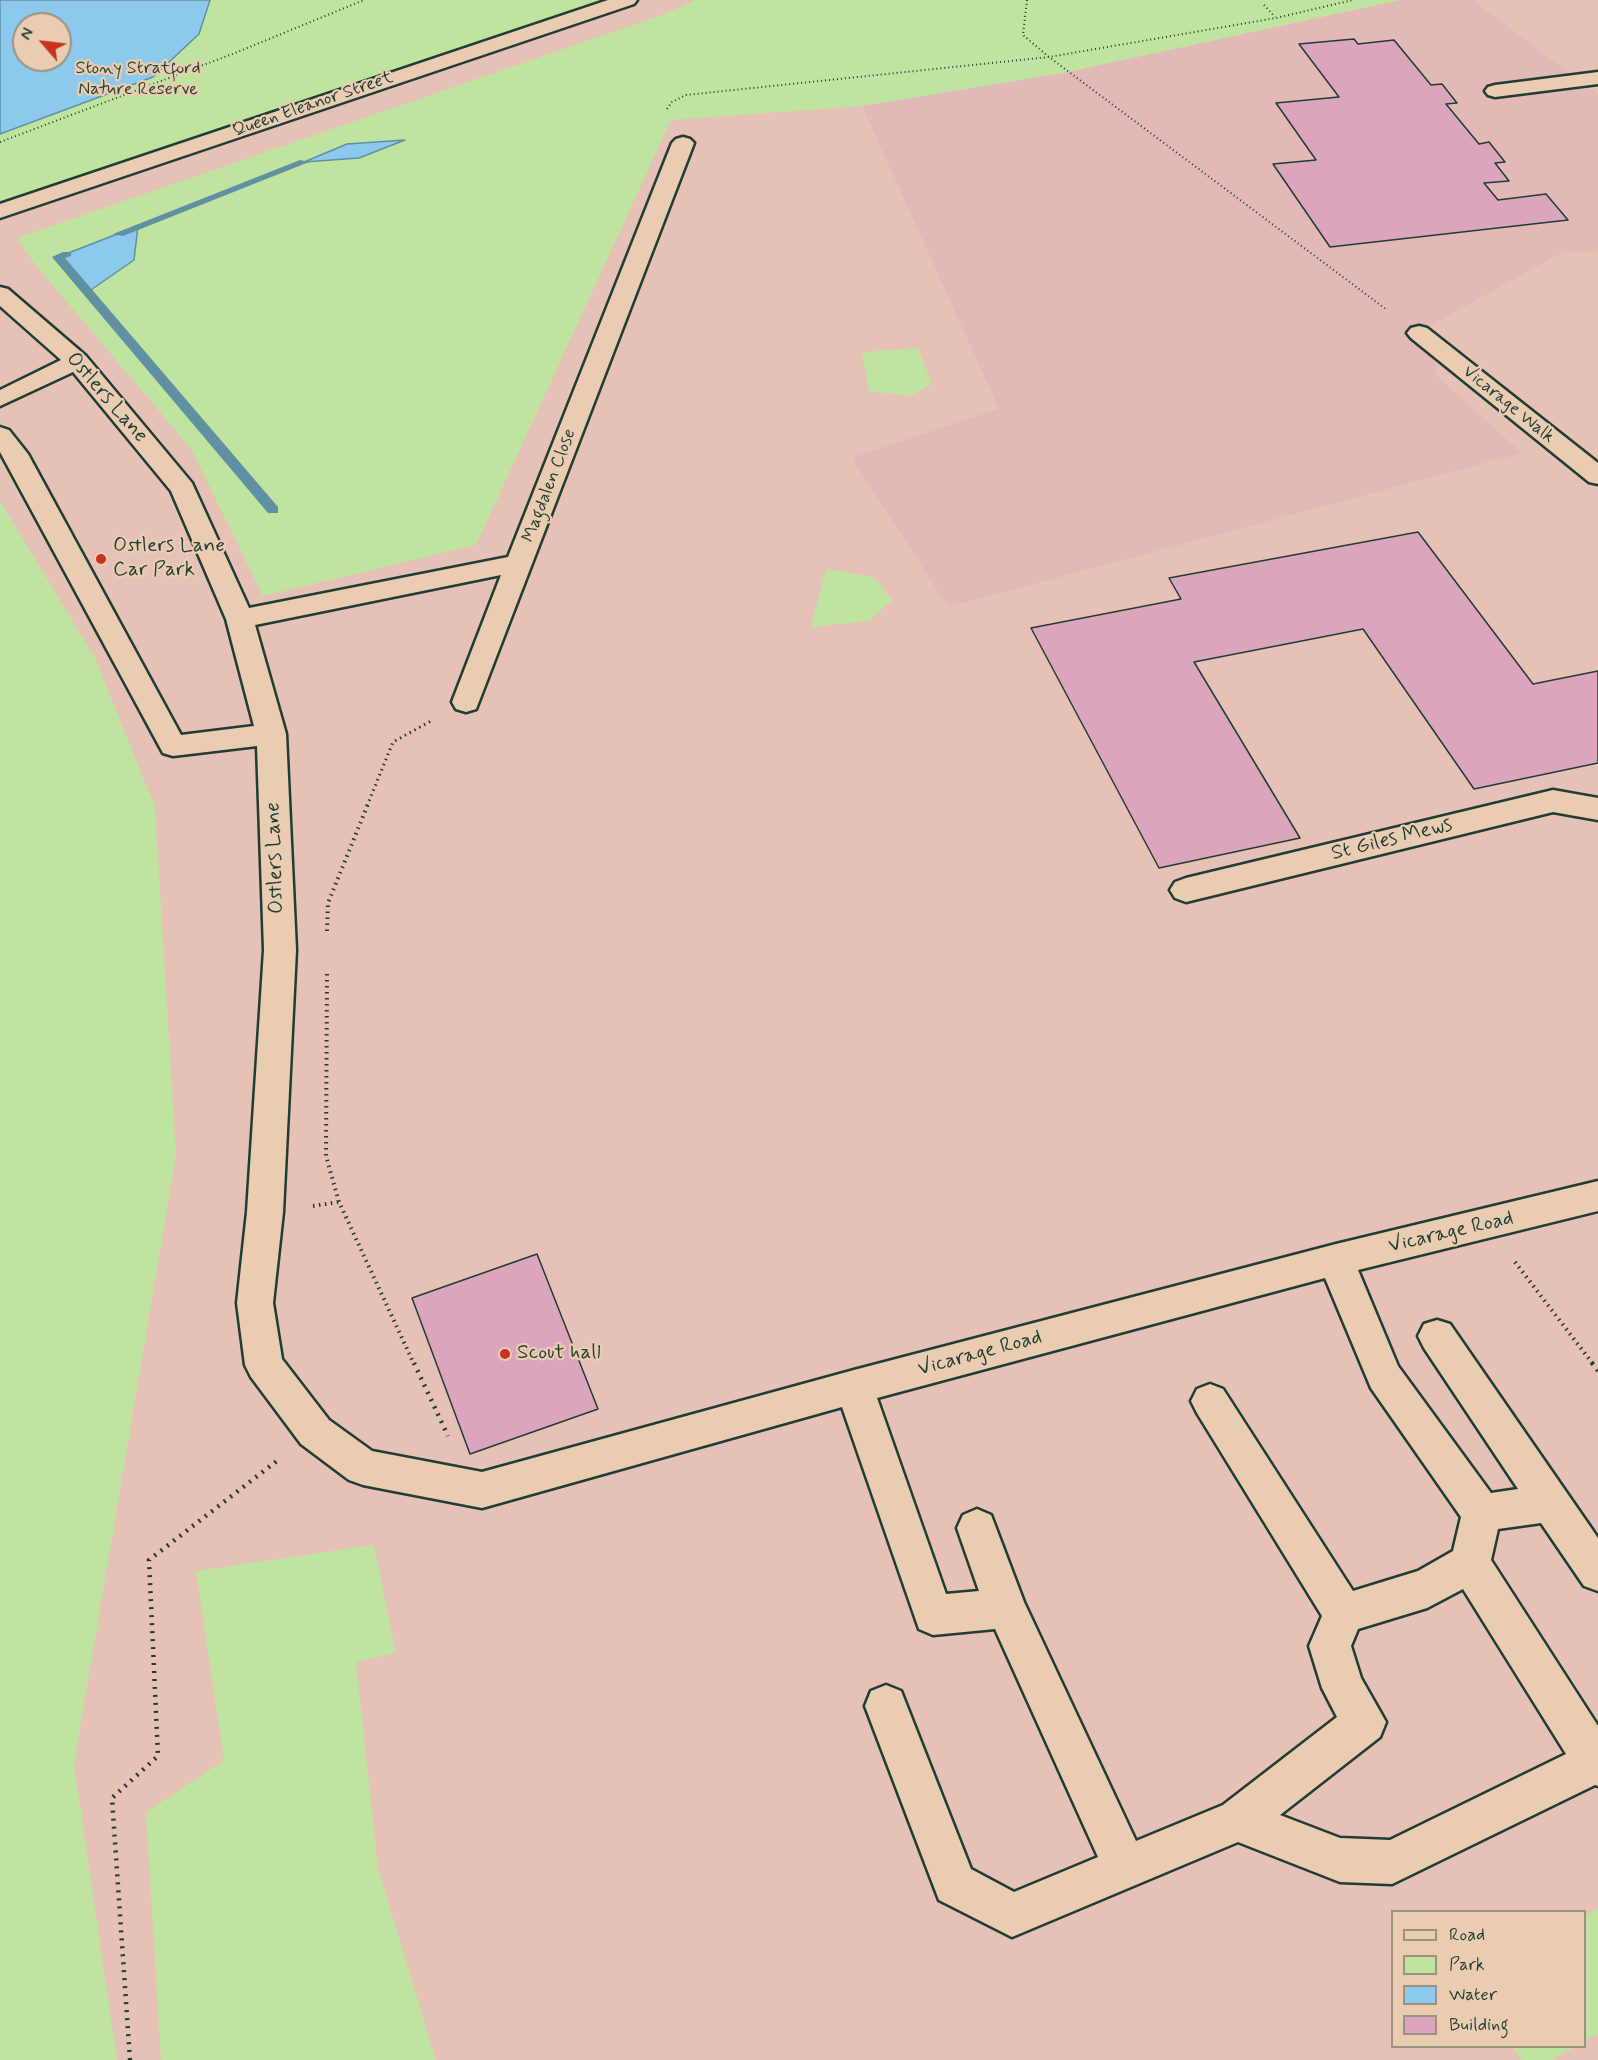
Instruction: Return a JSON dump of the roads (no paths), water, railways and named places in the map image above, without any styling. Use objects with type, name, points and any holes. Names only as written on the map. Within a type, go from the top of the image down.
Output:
[{"type":"street","name":"Queen Eleanor Street","points":[[0,211],[627,0]]},
{"type":"street","points":[[1495,91],[1598,78]]},
{"type":"street","name":"Magdalen Close","points":[[240,618],[519,563],[683,143]]},
{"type":"street","name":"Ostlers Lane","points":[[0,294],[77,361],[183,489],[240,618],[272,734],[280,950],[265,1212],[255,1302],[264,1365],[315,1432],[363,1467]]},
{"type":"street","name":"Vicarage Walk","points":[[1419,333],[1598,476]]},
{"type":"street","points":[[0,399],[77,361]]},
{"type":"street","points":[[0,435],[26,474],[173,746],[272,734]]},
{"type":"street","points":[[466,702],[519,563]]},
{"type":"street","name":"St Giles Mews","points":[[1186,890],[1553,801],[1598,809]]},
{"type":"street","name":"Vicarage Road","points":[[363,1467],[482,1490],[854,1387],[1336,1260],[1487,1225],[1598,1196]]},
{"type":"street","points":[[1238,1820],[1340,1860],[1392,1862],[1597,1764],[1470,1563],[1482,1513],[1384,1376],[1336,1260]]},
{"type":"street","points":[[1437,1336],[1598,1572]]},
{"type":"street","points":[[854,1387],[933,1615],[1006,1608]]},
{"type":"street","points":[[1210,1401],[1344,1614]]},
{"type":"street","points":[[1482,1513],[1550,1503]]},
{"type":"street","points":[[976,1528],[1006,1608],[1126,1868]]},
{"type":"street","points":[[886,1706],[955,1884],[1012,1915],[1238,1820],[1365,1722],[1343,1688],[1330,1646],[1344,1614],[1427,1588],[1470,1563]]},
{"type":"water","points":[[0,0],[210,0],[199,34],[153,77],[0,134]]},
{"type":"water","points":[[405,140],[359,158],[304,162],[347,144]]},
{"type":"water","points":[[138,226],[134,260],[88,292],[58,257]]},
{"type":"waterway","points":[[119,234],[304,162]]},
{"type":"waterway","points":[[67,254],[58,257],[273,510]]},
{"type":"place","name":"Ostlers Lane Car Park","points":[[101,559]]},
{"type":"place","name":"Scout hall","points":[[505,1354]]},
{"type":"park label","name":"Stony Stratford Nature Reserve","points":[[138,79]]}]
